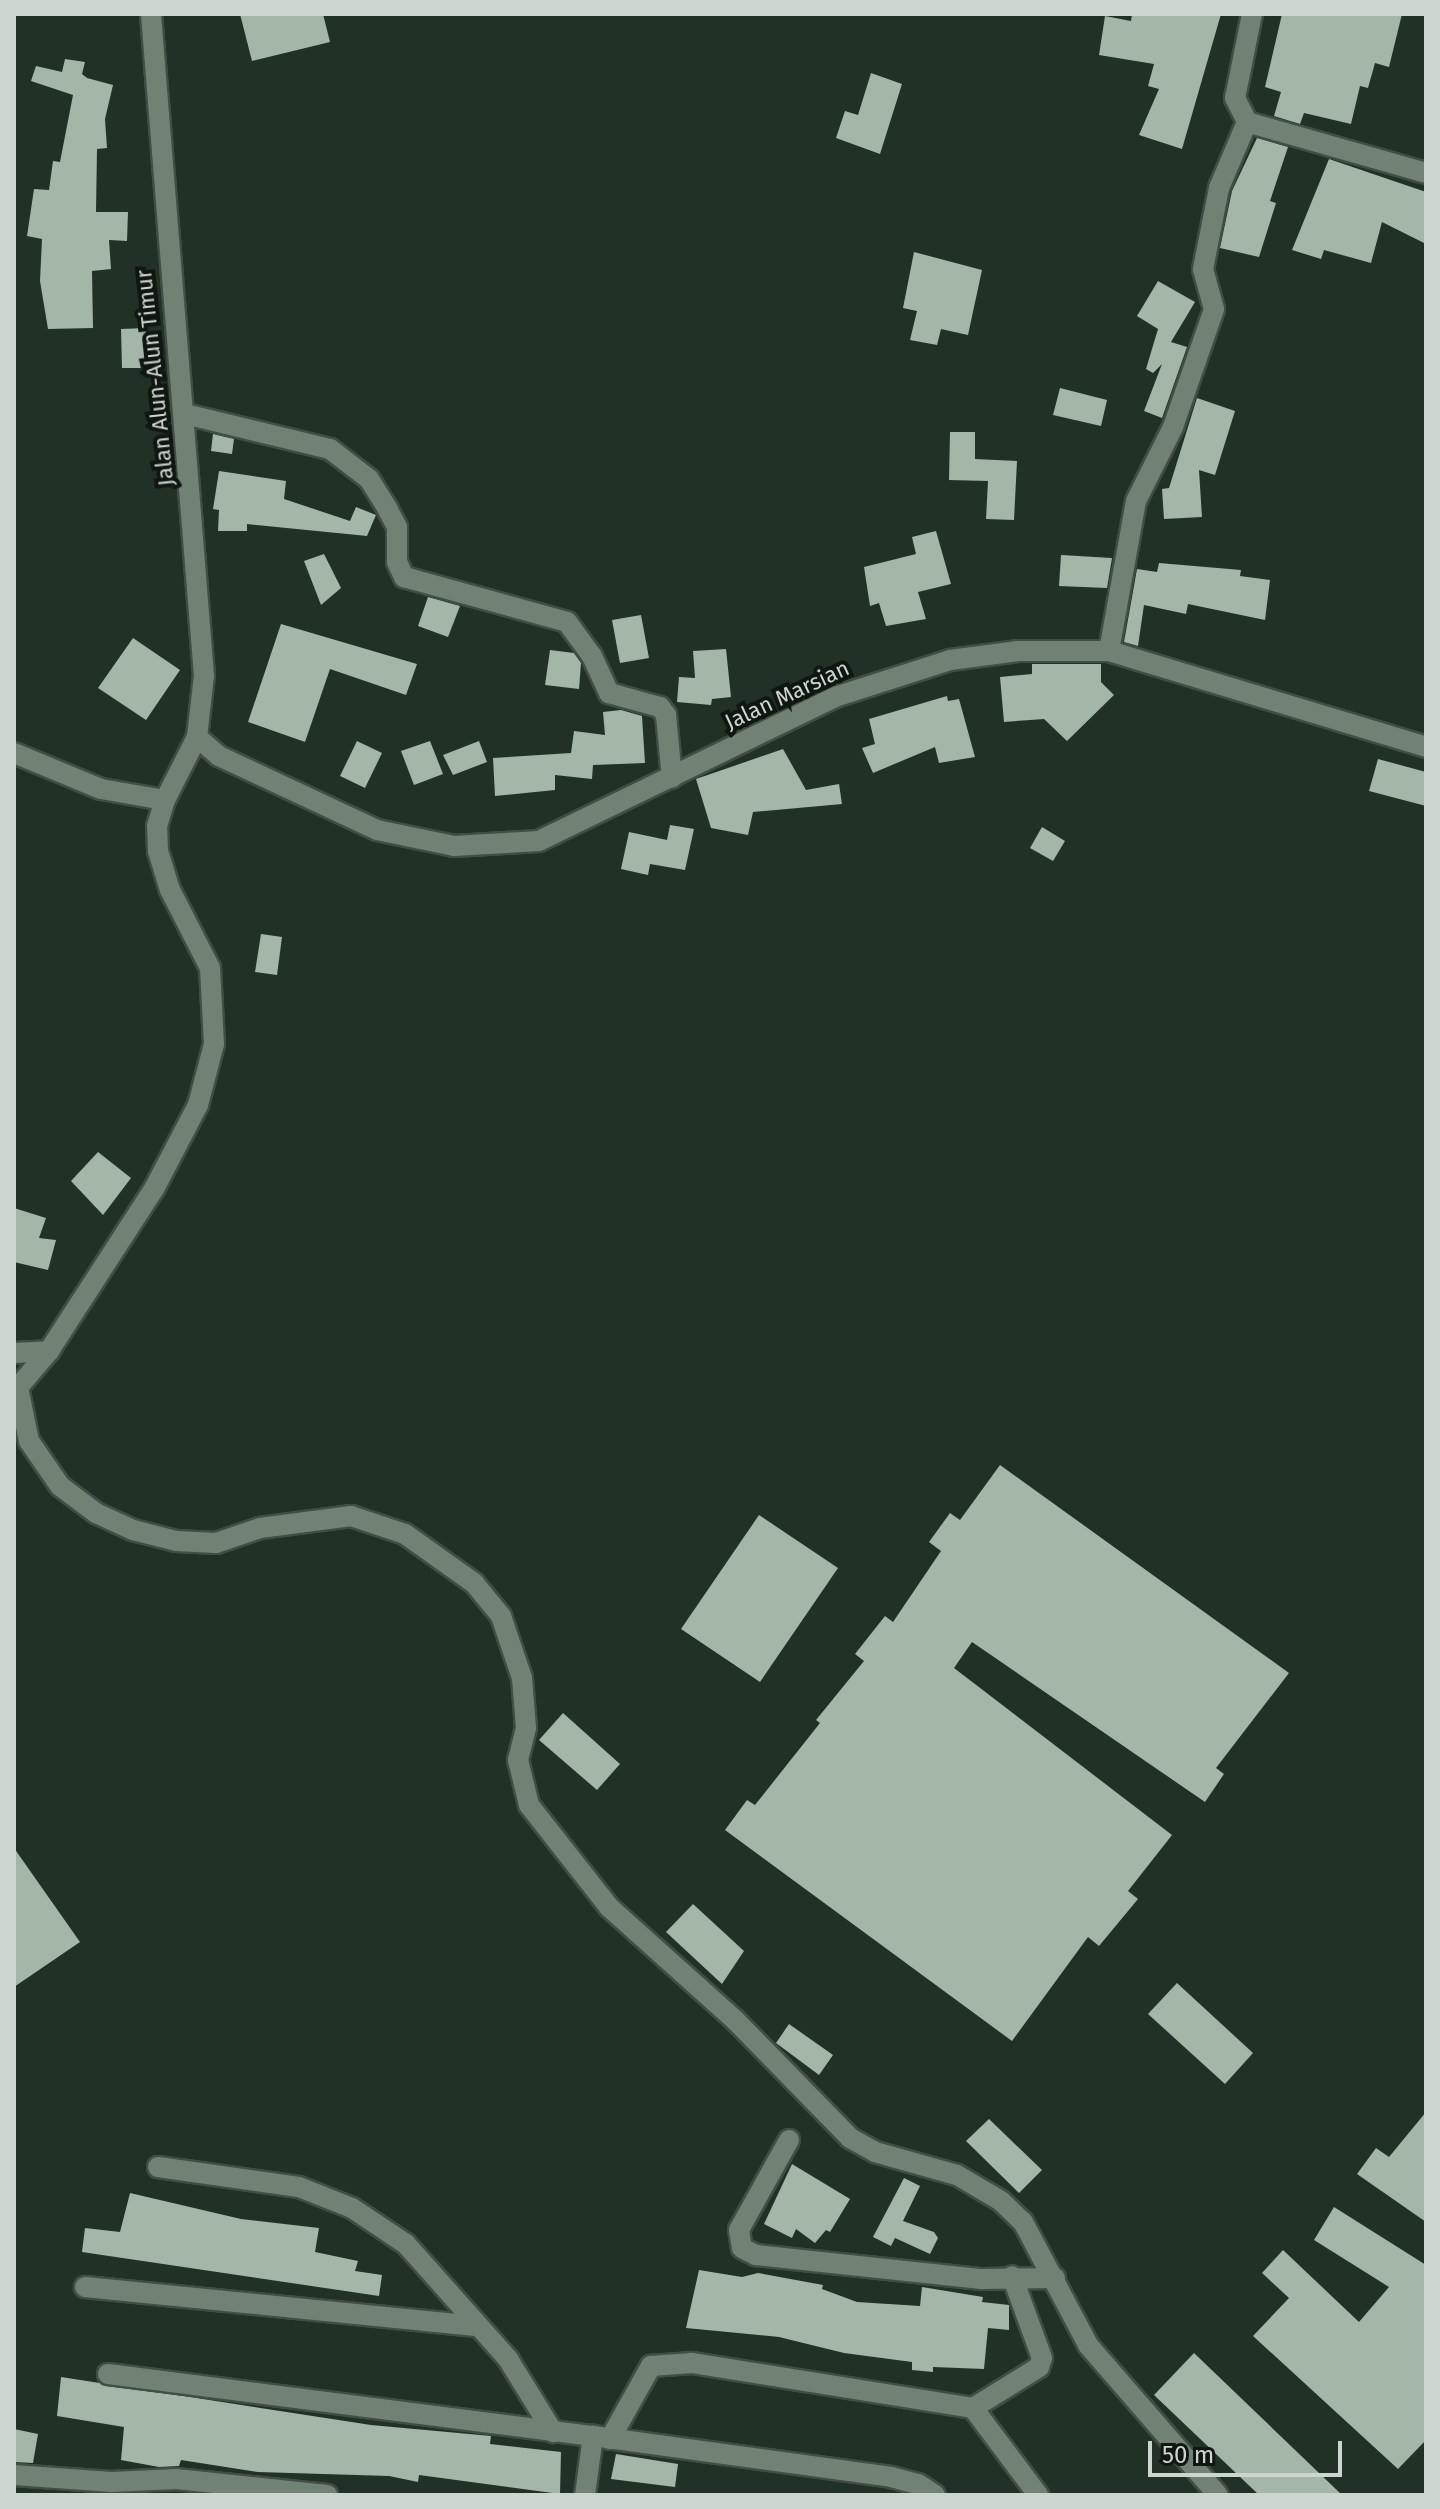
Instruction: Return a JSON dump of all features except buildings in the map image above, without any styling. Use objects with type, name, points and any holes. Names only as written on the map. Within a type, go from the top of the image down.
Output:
[{"type":"street","name":"Jalan Alun-Alun Timur","points":[[151,14],[167,256],[185,414],[204,676],[197,737]]},
{"type":"street","points":[[1252,14],[1235,98],[1247,122],[1426,173]]},
{"type":"street","points":[[1109,651],[1136,501],[1173,427],[1214,309],[1203,269],[1219,188],[1247,122]]},
{"type":"street","points":[[185,414],[330,449],[369,479],[388,510],[397,527],[397,562],[404,577],[567,622],[592,656],[609,693],[660,707],[666,715],[672,778]]},
{"type":"street","name":"Jalan Marsian","points":[[197,737],[219,756],[377,830],[454,846],[539,841],[885,677],[965,657],[1061,649],[1109,651],[1426,747]]},
{"type":"street","points":[[197,737],[165,800],[157,826],[158,851],[170,890],[210,968],[215,1006],[207,1080],[154,1189],[49,1351],[16,1390],[29,1441],[60,1486],[96,1513],[133,1530],[176,1541],[216,1543],[260,1528],[351,1516],[405,1534],[474,1583],[501,1616],[522,1678],[526,1728],[518,1760],[529,1805],[609,1907],[735,2020],[850,2138],[875,2152],[957,2175],[1001,2201],[1023,2222],[1088,2345],[1218,2495]]},
{"type":"street","points":[[14,753],[101,789],[165,800]]},
{"type":"street","points":[[14,1353],[49,1351]]},
{"type":"street","points":[[789,2140],[739,2230],[742,2248],[756,2255],[982,2279],[1012,2276],[1055,2278]]},
{"type":"street","points":[[158,2167],[299,2187],[352,2208],[406,2244],[508,2359],[553,2432]]},
{"type":"street","points":[[585,2495],[601,2438],[647,2372],[673,2361],[973,2408],[1039,2367],[1042,2358],[1012,2276]]},
{"type":"street","points":[[85,2287],[476,2326]]},
{"type":"street","points":[[108,2374],[891,2477],[918,2484],[935,2495]]},
{"type":"street","points":[[973,2408],[1038,2495]]},
{"type":"street","points":[[14,2475],[161,2489],[176,2479],[327,2495]]}]
